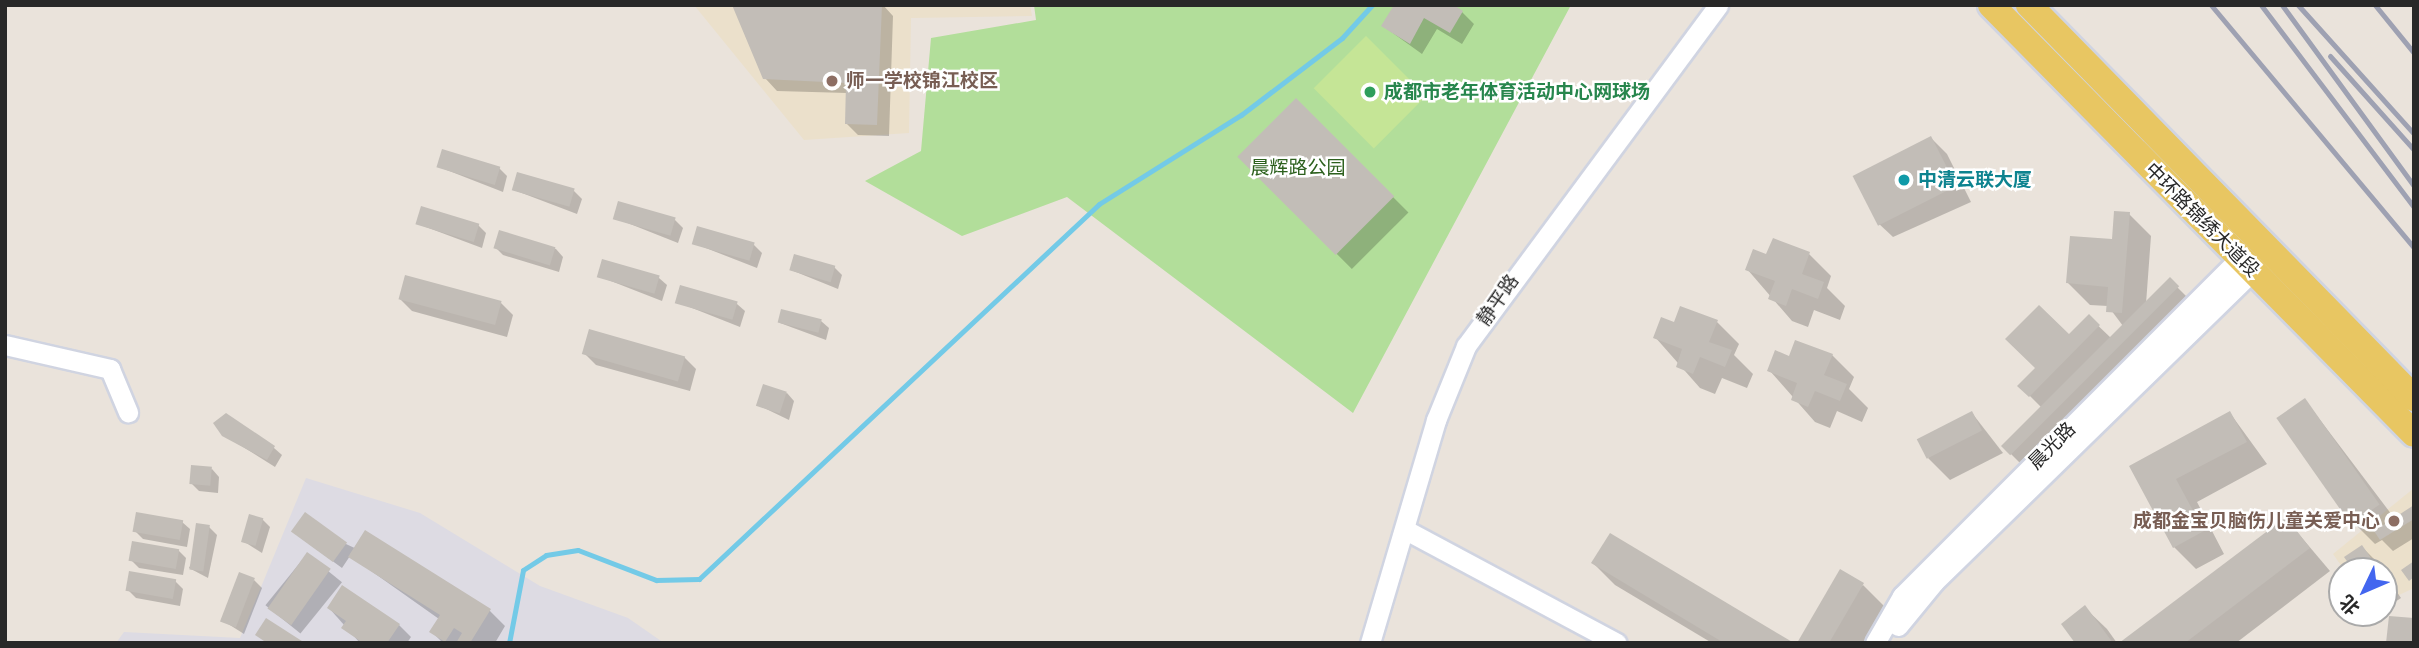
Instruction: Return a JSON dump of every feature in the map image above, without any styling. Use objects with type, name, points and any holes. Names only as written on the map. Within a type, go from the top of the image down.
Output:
[{"type":"main road","name":"中环路锦绣大道段","points":[[1991,5],[2414,434]]},
{"type":"main road","name":"中环路锦绣大道段","points":[[2029,5],[2414,398]]},
{"type":"street","name":"静平路","points":[[1370,643],[1465,346],[1718,5]]},
{"type":"street","name":"晨光路","points":[[1875,643],[1902,596],[2247,265]]},
{"type":"street","name":"晨光路","points":[[1890,643],[1905,613],[1934,582],[2247,265]]},
{"type":"street","points":[[5,345],[110,369],[128,412]]},
{"type":"street","points":[[1406,530],[1616,643]]},
{"type":"shaded area","name":"师一学校锦江校区","points":[[694,5],[1030,5],[1032,16],[911,18],[909,133],[804,140]]},
{"type":"shaded area","points":[[306,478],[420,513],[540,586],[628,618],[664,643],[116,643],[124,632],[240,638]]},
{"type":"shaded area","name":"成都金宝贝脑伤儿童关爱中心","points":[[2414,488],[2414,588],[2398,595],[2398,557],[2335,557],[2333,554]]},
{"type":"green space","name":"晨辉路公园","points":[[1034,5],[1571,5],[1353,413],[1067,197],[962,236],[865,181],[921,151],[931,38],[1036,20]]},
{"type":"green space","name":"成都市老年体育活动中心网球场","points":[[1366,36],[1426,96],[1374,148],[1314,88]]},
{"type":"building","points":[[732,5],[882,5],[877,125],[845,124],[846,83],[763,79]]},
{"type":"building","points":[[1394,5],[1454,5],[1463,11],[1450,33],[1424,18],[1410,44],[1381,26]]},
{"type":"building","points":[[1296,98],[1394,196],[1336,255],[1237,157]]},
{"type":"building","name":"中清云联大厦","points":[[1931,136],[1956,186],[1878,226],[1853,176]]},
{"type":"building","points":[[442,149],[500,167],[495,185],[436,167]]},
{"type":"building","points":[[517,172],[575,189],[569,207],[512,190]]},
{"type":"building","points":[[618,201],[676,218],[670,236],[613,219]]},
{"type":"building","points":[[421,206],[479,224],[474,242],[415,224]]},
{"type":"building","points":[[2114,211],[2130,212],[2122,313],[2106,312],[2108,287],[2066,283],[2070,236],[2112,239]]},
{"type":"building","points":[[697,226],[755,243],[749,261],[692,244]]},
{"type":"building","points":[[499,230],[555,247],[550,265],[493,248]]},
{"type":"building","points":[[1773,238],[1810,252],[1802,274],[1824,282],[1818,299],[1792,289],[1786,306],[1768,299],[1775,281],[1745,270],[1753,249],[1766,254]]},
{"type":"building","points":[[794,254],[835,266],[831,282],[789,270]]},
{"type":"building","points":[[602,259],[660,276],[654,294],[597,277]]},
{"type":"building","points":[[405,275],[502,301],[495,325],[399,299]]},
{"type":"building","points":[[2170,277],[2179,286],[2010,455],[2001,446]]},
{"type":"building","points":[[680,285],[738,302],[732,320],[675,303]]},
{"type":"building","points":[[2039,305],[2069,334],[2089,314],[2100,325],[2029,397],[2017,386],[2035,368],[2005,339]]},
{"type":"building","points":[[1680,306],[1718,320],[1709,342],[1732,350],[1725,367],[1700,357],[1693,374],[1676,367],[1682,349],[1653,338],[1661,317],[1674,322]]},
{"type":"building","points":[[781,309],[822,319],[818,333],[778,323]]},
{"type":"building","points":[[589,329],[685,357],[678,382],[582,354]]},
{"type":"building","points":[[1795,340],[1833,354],[1824,375],[1847,384],[1840,401],[1815,391],[1808,407],[1791,400],[1797,383],[1767,371],[1775,350],[1789,356]]},
{"type":"building","points":[[763,384],[787,392],[780,414],[756,406]]},
{"type":"building","points":[[2305,398],[2380,504],[2351,525],[2276,418]]},
{"type":"building","points":[[1972,411],[1982,431],[1927,459],[1917,439]]},
{"type":"building","points":[[2230,411],[2247,442],[2176,479],[2204,531],[2173,548],[2129,466]]},
{"type":"building","points":[[226,413],[275,446],[267,460],[222,436],[213,423]]},
{"type":"building","points":[[191,465],[212,467],[210,486],[189,484]]},
{"type":"building","points":[[2414,505],[2414,519],[2380,540],[2374,531]]},
{"type":"building","points":[[136,512],[183,520],[180,540],[133,532]]},
{"type":"building","points":[[305,512],[347,543],[333,562],[291,531]]},
{"type":"building","points":[[249,514],[263,518],[255,546],[241,542]]},
{"type":"building","points":[[2286,517],[2310,548],[2185,643],[2119,643]]},
{"type":"building","points":[[196,523],[210,525],[203,571],[189,570]]},
{"type":"building","points":[[365,530],[491,609],[470,643],[456,643],[462,633],[454,628],[445,642],[429,632],[440,615],[348,557]]},
{"type":"building","points":[[1610,533],[1794,643],[1724,643],[1591,563]]},
{"type":"building","points":[[132,541],[179,549],[176,569],[129,561]]},
{"type":"building","points":[[2362,545],[2370,557],[2344,557]]},
{"type":"building","points":[[307,552],[331,569],[291,625],[267,609]]},
{"type":"building","points":[[2414,561],[2414,577],[2409,581],[2401,570]]},
{"type":"building","points":[[1840,569],[1864,583],[1829,643],[1797,643]]},
{"type":"building","points":[[129,571],[176,579],[173,599],[126,591]]},
{"type":"building","points":[[239,572],[255,578],[236,628],[220,621]]},
{"type":"building","points":[[342,585],[400,624],[387,643],[363,643],[341,628],[346,621],[327,608]]},
{"type":"building","points":[[2085,605],[2113,643],[2075,643],[2061,624]]},
{"type":"building","points":[[2398,617],[2414,618],[2414,643],[2386,643],[2388,627],[2398,627]]},
{"type":"building","points":[[266,618],[305,643],[267,643],[255,635]]},
{"type":"waterway","points":[[509,643],[523,570],[546,555],[578,550],[656,580],[699,579],[1099,204],[1241,115],[1342,38],[1372,5]]},
{"type":"railway","points":[[2211,5],[2414,248]]},
{"type":"railway","points":[[2261,5],[2414,207]]},
{"type":"railway","points":[[2282,5],[2414,186]]},
{"type":"railway","points":[[2298,5],[2414,134]]},
{"type":"railway","points":[[2375,5],[2414,53]]},
{"type":"railway","points":[[2330,56],[2414,150]]},
{"type":"place","name":"师一学校锦江校区","points":[[832,81]]},
{"type":"place","name":"成都市老年体育活动中心网球场","points":[[1370,92]]},
{"type":"place","name":"中清云联大厦","points":[[1904,180]]},
{"type":"place","name":"成都金宝贝脑伤儿童关爱中心","points":[[2394,521]]}]
